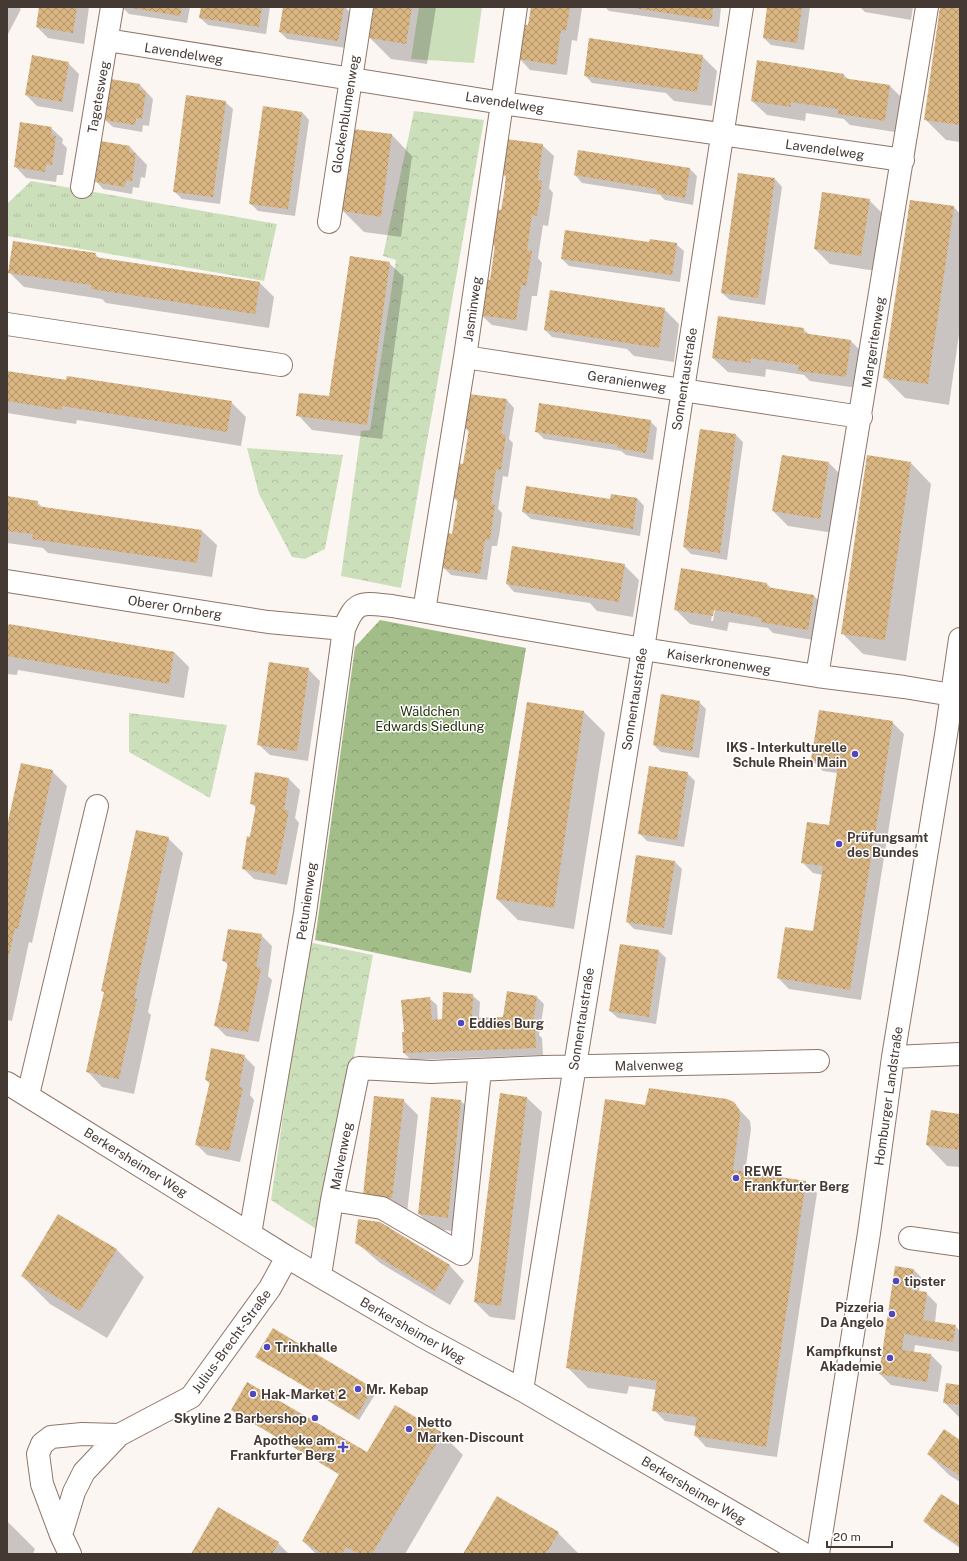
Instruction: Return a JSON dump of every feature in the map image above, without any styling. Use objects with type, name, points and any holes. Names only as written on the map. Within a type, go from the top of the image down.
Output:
[{"type":"street","name":"Tagetesweg","points":[[82,187],[112,7]]},
{"type":"street","name":"Glockenblumenweg","points":[[329,222],[362,7]]},
{"type":"street","name":"Jasminweg","points":[[424,611],[465,357],[516,7]]},
{"type":"street","name":"Sonnentaustraße","points":[[522,1390],[573,1067],[642,649],[742,7]]},
{"type":"street","name":"Margeritenweg","points":[[817,676],[861,417],[927,7]]},
{"type":"street","name":"Lavendelweg","points":[[107,40],[502,103],[903,160]]},
{"type":"street","points":[[7,324],[281,365]]},
{"type":"street","name":"Geranienweg","points":[[465,357],[861,417]]},
{"type":"street","name":"Oberer Ornberg","points":[[7,582],[268,622],[344,629]]},
{"type":"street","name":"Petunienweg","points":[[250,1234],[305,913],[344,629],[351,612],[364,604],[392,606]]},
{"type":"street","name":"Kaiserkronenweg","points":[[392,606],[642,649],[952,695]]},
{"type":"street","name":"Homburger Landstraße","points":[[818,1554],[869,1232],[893,1057],[960,639]]},
{"type":"street","points":[[28,1095],[97,806]]},
{"type":"street","points":[[893,1057],[960,1054]]},
{"type":"street","name":"Malvenweg","points":[[320,1275],[332,1200],[359,1068],[431,1072],[818,1061]]},
{"type":"street","name":"Malvenweg","points":[[332,1200],[382,1208],[461,1254],[480,1070]]},
{"type":"street","name":"Berkersheimer Weg","points":[[7,1083],[287,1257],[422,1336],[522,1390],[804,1554]]},
{"type":"street","points":[[910,1238],[960,1245]]},
{"type":"street","name":"Julius-Brecht-Straße","points":[[66,1544],[74,1492],[84,1472],[119,1435],[190,1397],[270,1288],[287,1257]]},
{"type":"street","name":"Julius-Brecht-Straße","points":[[66,1544],[42,1484],[38,1454],[42,1444],[51,1437],[82,1434],[119,1435]]},
{"type":"green space","points":[[419,7],[482,7],[474,63],[411,59]]},
{"type":"green space","points":[[414,111],[484,120],[401,588],[341,576],[361,431],[370,430],[396,260],[383,256]]},
{"type":"green space","points":[[31,181],[277,224],[264,281],[7,236],[7,204]]},
{"type":"green space","points":[[247,448],[343,455],[325,549],[305,559],[292,557],[259,494]]},
{"type":"green space","name":"Wäldchen Edwards Siedlung","points":[[380,620],[526,648],[471,973],[315,940],[355,647]]},
{"type":"green space","points":[[129,713],[227,725],[210,798],[129,752]]},
{"type":"green space","points":[[308,942],[373,955],[321,1232],[271,1200]]},
{"type":"building","points":[[39,7],[77,7],[73,33],[36,27]]},
{"type":"building","points":[[125,7],[182,7],[180,16]]},
{"type":"building","points":[[201,7],[262,7],[259,27],[199,18]]},
{"type":"building","points":[[283,7],[344,7],[338,41],[279,32]]},
{"type":"building","points":[[374,7],[412,7],[406,44],[369,38]]},
{"type":"building","points":[[531,7],[570,7],[566,31],[561,30],[556,65],[518,59],[523,24],[528,25]]},
{"type":"building","points":[[627,7],[713,7],[712,20]]},
{"type":"building","points":[[767,7],[802,7],[797,43],[763,38]]},
{"type":"building","points":[[940,7],[960,7],[960,125],[924,120]]},
{"type":"building","points":[[589,38],[703,55],[697,92],[584,76]]},
{"type":"building","points":[[32,55],[69,62],[62,102],[25,95]]},
{"type":"building","points":[[757,60],[844,74],[843,78],[890,85],[885,121],[838,114],[838,109],[791,102],[791,107],[751,101]]},
{"type":"building","points":[[111,79],[140,84],[139,90],[146,91],[142,119],[136,118],[135,125],[104,120]]},
{"type":"building","points":[[186,95],[226,101],[213,197],[173,192]]},
{"type":"building","points":[[263,106],[302,112],[288,209],[249,204]]},
{"type":"building","points":[[20,122],[52,127],[51,135],[56,136],[52,165],[46,164],[45,172],[14,167]]},
{"type":"building","points":[[353,129],[392,134],[381,217],[342,211]]},
{"type":"building","points":[[507,139],[543,144],[538,180],[542,181],[540,198],[537,216],[532,215],[527,250],[532,251],[526,286],[521,285],[516,320],[479,315],[485,279],[490,280],[495,245],[491,244],[496,209],[501,210],[504,193],[506,175],[501,174]]},
{"type":"building","points":[[101,141],[130,146],[129,152],[136,153],[132,181],[126,180],[125,187],[95,182]]},
{"type":"building","points":[[578,150],[690,168],[685,198],[657,193],[657,189],[574,175]]},
{"type":"building","points":[[738,173],[775,178],[758,298],[721,293]]},
{"type":"building","points":[[822,192],[870,199],[861,256],[814,249]]},
{"type":"building","points":[[910,200],[954,206],[928,384],[883,378]]},
{"type":"building","points":[[565,230],[649,242],[650,239],[677,243],[672,275],[561,259]]},
{"type":"building","points":[[13,241],[96,253],[95,257],[260,282],[255,314],[91,289],[91,285],[8,273]]},
{"type":"building","points":[[350,256],[390,262],[367,425],[296,416],[299,393],[329,396]]},
{"type":"building","points":[[550,290],[665,308],[659,348],[544,330]]},
{"type":"building","points":[[718,316],[804,328],[803,333],[851,340],[846,377],[798,371],[799,365],[751,358],[750,363],[712,358]]},
{"type":"building","points":[[7,371],[66,380],[67,376],[232,401],[227,432],[62,406],[62,410],[7,401]]},
{"type":"building","points":[[469,394],[507,399],[501,434],[506,435],[501,470],[496,469],[491,504],[495,505],[490,540],[485,539],[480,574],[442,568],[448,533],[452,534],[458,499],[453,498],[459,463],[463,464],[469,429],[464,428]]},
{"type":"building","points":[[539,403],[651,420],[646,453],[617,448],[618,445],[535,432]]},
{"type":"building","points":[[700,429],[736,434],[720,553],[683,547]]},
{"type":"building","points":[[782,455],[829,462],[820,519],[772,511]]},
{"type":"building","points":[[867,455],[911,462],[885,640],[841,634]]},
{"type":"building","points":[[526,486],[610,499],[611,494],[637,498],[633,529],[522,512]]},
{"type":"building","points":[[7,496],[38,501],[37,506],[202,530],[197,563],[32,539],[33,534],[7,531]]},
{"type":"building","points":[[512,546],[625,564],[619,602],[506,584]]},
{"type":"building","points":[[681,568],[767,583],[767,587],[814,595],[808,630],[761,622],[761,618],[714,610],[713,616],[674,610]]},
{"type":"building","points":[[9,624],[174,652],[169,684],[7,656],[7,629]]},
{"type":"building","points":[[269,662],[309,668],[297,751],[257,745]]},
{"type":"building","points":[[661,694],[700,701],[692,751],[653,745]]},
{"type":"building","points":[[527,702],[584,711],[554,908],[496,899]]},
{"type":"building","name":"Prüfungsamt des Bundes","points":[[819,710],[893,721],[850,990],[777,978],[785,927],[813,931],[823,866],[801,863],[807,822],[829,825],[838,765],[811,760]]},
{"type":"building","points":[[21,763],[53,770],[18,929],[15,928],[8,960],[7,826]]},
{"type":"building","points":[[649,766],[688,772],[677,840],[638,834]]},
{"type":"building","points":[[255,772],[289,778],[284,810],[289,811],[276,875],[242,869],[247,836],[250,837],[256,805],[250,804]]},
{"type":"building","points":[[136,830],[169,837],[134,998],[137,999],[119,1079],[86,1072],[104,992],[101,991]]},
{"type":"building","points":[[636,855],[675,861],[664,928],[626,922]]},
{"type":"building","points":[[228,929],[262,934],[256,967],[261,968],[248,1032],[214,1026],[228,962],[222,961]]},
{"type":"building","points":[[620,944],[659,950],[649,1017],[609,1011]]},
{"type":"building","points":[[507,991],[537,996],[532,1029],[535,1029],[536,1048],[403,1053],[402,1032],[404,1032],[401,1000],[430,997],[432,1020],[442,1019],[443,992],[473,994],[472,1018],[503,1017]]},
{"type":"building","points":[[211,1048],[245,1055],[239,1087],[243,1088],[229,1151],[195,1145],[210,1081],[205,1080]]},
{"type":"building","points":[[649,1088],[727,1099],[734,1102],[739,1109],[740,1118],[733,1170],[806,1181],[766,1447],[694,1436],[697,1417],[652,1411],[657,1381],[566,1368],[605,1099],[645,1105]]},
{"type":"building","points":[[500,1093],[527,1097],[501,1306],[474,1302]]},
{"type":"building","points":[[374,1096],[404,1099],[392,1198],[363,1195]]},
{"type":"building","points":[[431,1097],[461,1100],[448,1218],[418,1214]]},
{"type":"building","points":[[931,1110],[960,1114],[960,1150],[926,1145]]},
{"type":"building","points":[[58,1214],[117,1249],[80,1311],[21,1276]]},
{"type":"building","points":[[358,1219],[380,1222],[450,1265],[435,1291],[355,1243]]},
{"type":"building","points":[[895,1266],[914,1269],[911,1290],[927,1292],[923,1320],[956,1325],[953,1342],[904,1334],[902,1350],[931,1354],[927,1382],[879,1374]]},
{"type":"building","points":[[273,1328],[373,1388],[356,1417],[255,1357]]},
{"type":"building","points":[[247,1382],[367,1452],[395,1405],[443,1433],[372,1554],[359,1554],[346,1547],[342,1554],[323,1554],[302,1541],[339,1474],[231,1410]]},
{"type":"building","points":[[946,1383],[960,1385],[960,1405],[943,1403]]},
{"type":"building","points":[[944,1429],[960,1440],[960,1476],[927,1454]]},
{"type":"building","points":[[941,1494],[960,1506],[960,1546],[923,1521]]},
{"type":"building","points":[[497,1496],[559,1532],[546,1554],[463,1554]]},
{"type":"building","points":[[218,1507],[279,1542],[272,1554],[191,1554]]},
{"type":"place","name":"IKS - Interkulturelle Schule Rhein Main","points":[[855,754]]},
{"type":"place","name":"Prüfungsamt des Bundes","points":[[839,844]]},
{"type":"place","name":"Eddies Burg","points":[[461,1023]]},
{"type":"place","name":"REWE Frankfurter Berg","points":[[736,1178]]},
{"type":"place","name":"tipster","points":[[896,1281]]},
{"type":"place","name":"Pizzeria Da Angelo","points":[[892,1314]]},
{"type":"place","name":"Trinkhalle","points":[[267,1347]]},
{"type":"place","name":"Kampfkunst Akademie","points":[[890,1358]]},
{"type":"place","name":"Mr. Kebap","points":[[358,1389]]},
{"type":"place","name":"Hak-Market 2","points":[[253,1394]]},
{"type":"place","name":"Skyline 2 Barbershop","points":[[315,1418]]},
{"type":"place","name":"Netto Marken-Discount","points":[[409,1429]]},
{"type":"place","name":"Apotheke am Frankfurter Berg","points":[[343,1447]]}]
